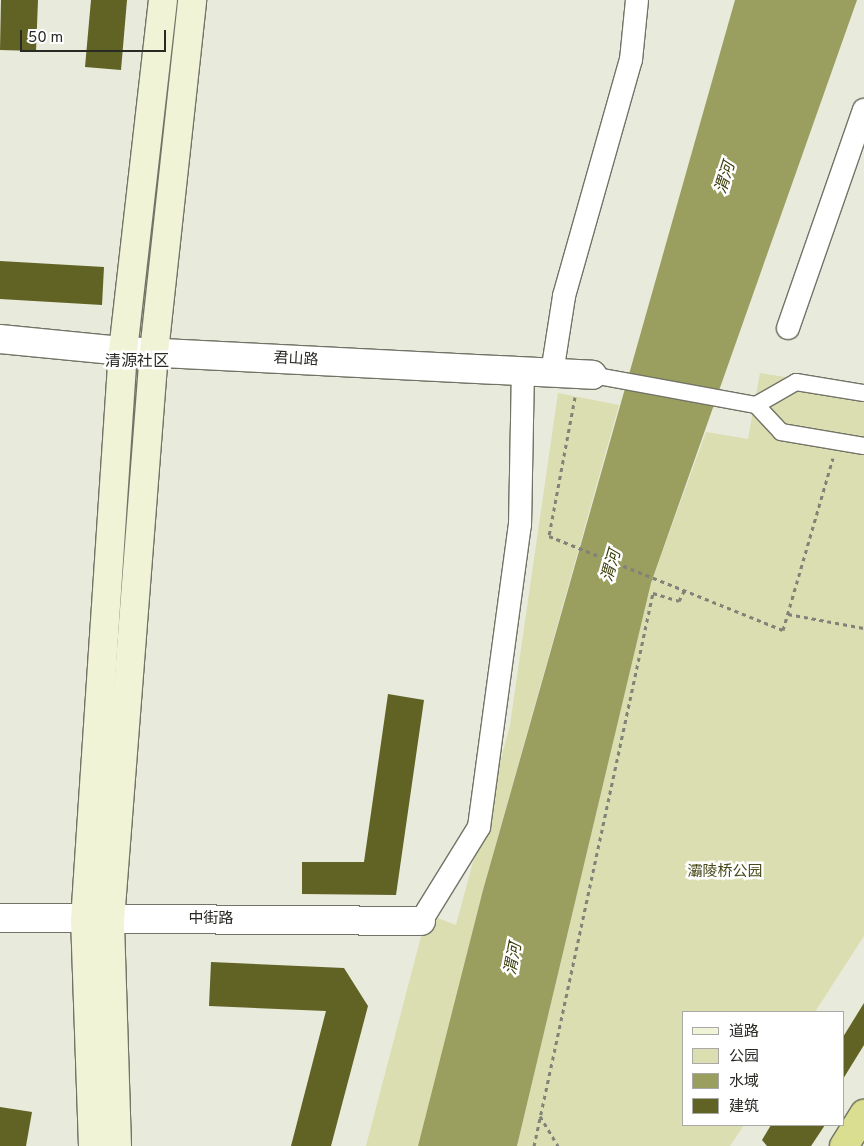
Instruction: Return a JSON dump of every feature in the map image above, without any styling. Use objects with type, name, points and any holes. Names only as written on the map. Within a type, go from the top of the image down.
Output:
[{"type":"highway","points":[[844,1146],[864,1114]]},
{"type":"main road","points":[[93,1146],[98,921],[123,351],[163,0]]},
{"type":"main road","points":[[117,1146],[98,921],[154,352],[192,0]]},
{"type":"street","points":[[552,373],[564,296],[631,60],[637,0]]},
{"type":"street","points":[[788,328],[864,110]]},
{"type":"street","name":"君山路","points":[[0,339],[123,351],[586,375]]},
{"type":"street","points":[[421,921],[479,827],[520,524],[524,372]]},
{"type":"street","points":[[586,375],[756,405],[781,432],[864,446]]},
{"type":"street","points":[[756,405],[796,382],[864,393]]},
{"type":"street","name":"中街路","points":[[0,918],[98,921],[421,921]]},
{"type":"path","points":[[586,375],[549,536],[668,582],[783,630],[838,442]]},
{"type":"path","points":[[534,1146],[653,593],[678,601],[685,589]]},
{"type":"path","points":[[788,614],[864,628]]},
{"type":"path","points":[[540,1116],[558,1146]]},
{"type":"green space","name":"灞陵桥公园","points":[[760,373],[864,390],[864,936],[816,1011],[682,1011],[682,1126],[743,1126],[730,1146],[517,1146],[651,583],[706,432],[748,439]]},
{"type":"green space","points":[[558,393],[619,405],[483,890],[418,1146],[366,1146],[427,914],[456,925],[510,725]]},
{"type":"water","name":"渭河","points":[[735,0],[857,0],[651,583],[517,1146],[418,1146],[483,890]]},
{"type":"building","points":[[1,0],[38,0],[36,51],[0,50]]},
{"type":"building","points":[[91,0],[127,0],[121,70],[85,67]]},
{"type":"building","points":[[0,261],[104,267],[102,305],[0,299]]},
{"type":"building","points":[[388,694],[424,700],[396,895],[302,894],[302,862],[364,862]]},
{"type":"building","points":[[211,962],[344,968],[368,1006],[331,1146],[291,1146],[326,1011],[209,1006]]},
{"type":"building","points":[[864,1003],[864,1045],[844,1077],[844,1035]]},
{"type":"building","points":[[0,1107],[32,1112],[26,1146],[0,1146]]},
{"type":"building","points":[[770,1126],[824,1126],[811,1146],[767,1146],[762,1140]]},
{"type":"district","name":"清源社区","points":[[137,362]]}]
